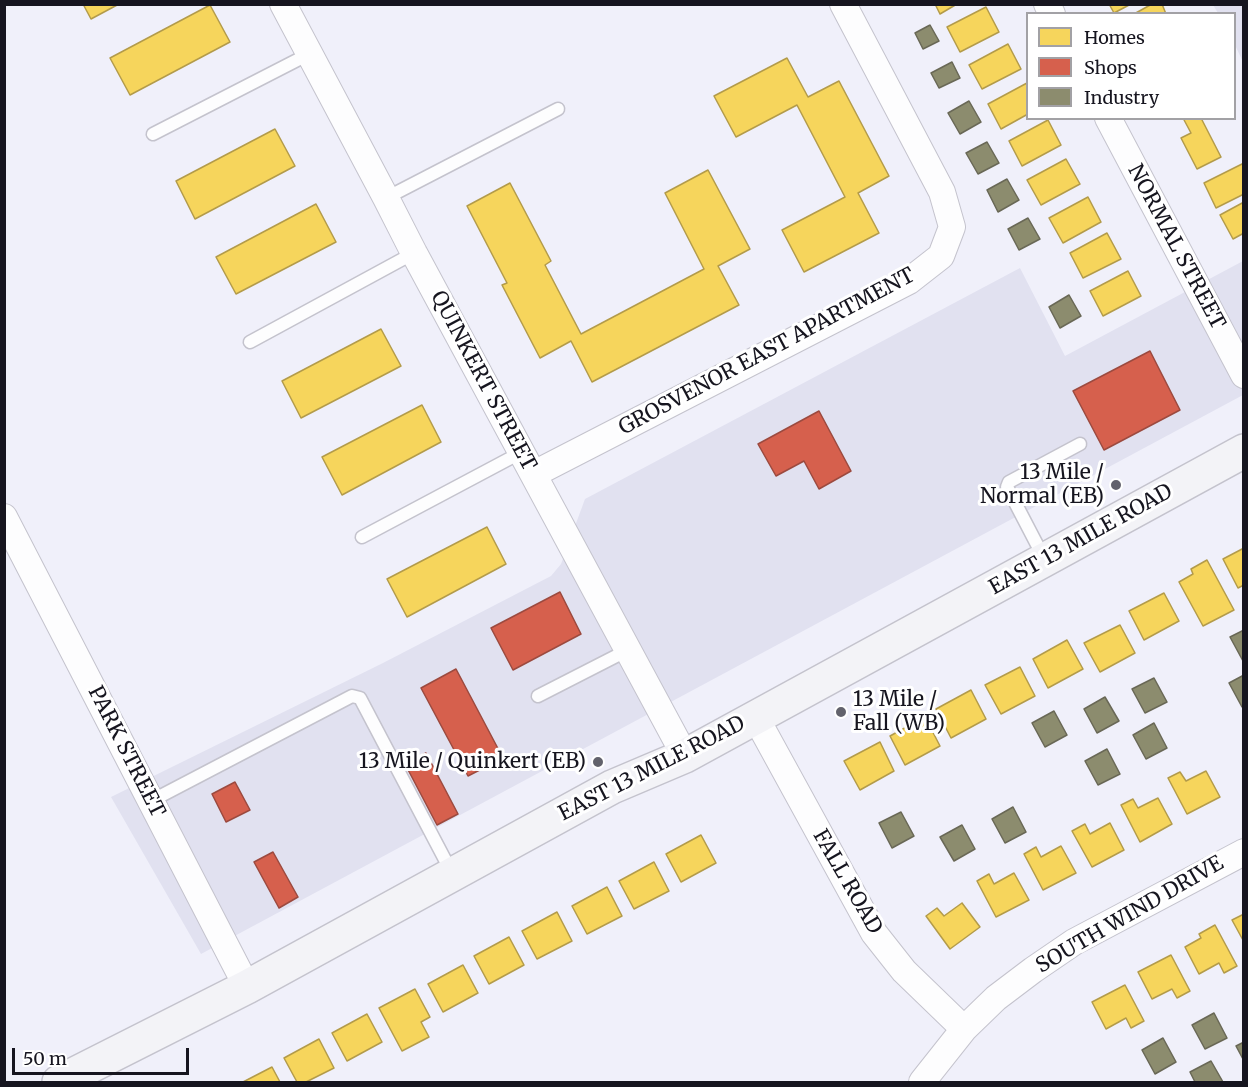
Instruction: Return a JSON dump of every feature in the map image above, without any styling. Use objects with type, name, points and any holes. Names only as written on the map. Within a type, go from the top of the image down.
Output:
[{"type":"main road","name":"EAST 13 MILE ROAD","points":[[59,1083],[247,987],[612,787],[685,756],[1244,452]]},
{"type":"street","name":"QUINKERT STREET","points":[[283,4],[414,253],[685,756]]},
{"type":"street","name":"GROSVENOR EAST APARTMENT","points":[[528,463],[909,280],[940,256],[952,227],[942,192],[843,4]]},
{"type":"street","name":"NORMAL STREET","points":[[1109,120],[1244,375]]},
{"type":"street","name":"PARK STREET","points":[[4,517],[247,987]]},
{"type":"street","name":"FALL ROAD","points":[[755,716],[874,933],[929,998],[964,1029]]},
{"type":"street","name":"SOUTH WIND DRIVE","points":[[922,1083],[964,1029],[996,998],[1032,970],[1074,942],[1244,852]]},
{"type":"lane","points":[[153,134],[309,54]]},
{"type":"lane","points":[[387,198],[558,109]]},
{"type":"lane","points":[[250,342],[414,253]]},
{"type":"lane","points":[[1045,559],[1007,487],[1009,482],[1080,444]]},
{"type":"lane","points":[[362,537],[528,463]]},
{"type":"lane","points":[[538,696],[628,650]]},
{"type":"lane","points":[[151,801],[352,696],[360,698],[453,874]]},
{"type":"shaded area","points":[[1213,5],[1243,5],[1243,62],[1236,47],[1236,12],[1217,12]]},
{"type":"shaded area","points":[[1243,261],[1243,395],[201,954],[111,797],[383,663],[551,576],[561,564],[585,499],[1020,268],[1065,356]]},
{"type":"building: Homes","points":[[83,4],[119,4],[91,19]]},
{"type":"building: Homes","points":[[935,4],[957,4],[940,14]]},
{"type":"building: Homes","points":[[1109,4],[1131,4],[1116,12],[1113,12]]},
{"type":"building: Homes","points":[[1152,4],[1162,4],[1165,12],[1138,12]]},
{"type":"building: Homes","points":[[210,5],[230,42],[130,95],[110,58]]},
{"type":"building: Homes","points":[[986,7],[999,32],[960,52],[947,27]]},
{"type":"building: Homes","points":[[1008,44],[1021,69],[982,89],[969,65]]},
{"type":"building: Homes","points":[[787,58],[808,97],[839,81],[889,176],[858,193],[879,233],[804,272],[782,230],[845,197],[797,105],[736,137],[714,96]]},
{"type":"building: Homes","points":[[1026,84],[1026,115],[1001,129],[988,104]]},
{"type":"building: Homes","points":[[1048,120],[1061,145],[1022,166],[1009,141]]},
{"type":"building: Homes","points":[[1184,120],[1202,120],[1221,157],[1197,169],[1181,138],[1191,133]]},
{"type":"building: Homes","points":[[275,129],[295,166],[195,219],[176,181]]},
{"type":"building: Homes","points":[[1066,159],[1080,184],[1041,205],[1027,180]]},
{"type":"building: Homes","points":[[1244,163],[1244,194],[1216,208],[1204,183]]},
{"type":"building: Homes","points":[[708,170],[750,249],[718,266],[739,305],[592,382],[571,341],[540,358],[502,285],[507,283],[467,206],[510,183],[551,261],[545,265],[581,334],[704,269],[665,193]]},
{"type":"building: Homes","points":[[1088,197],[1101,222],[1063,243],[1049,218]]},
{"type":"building: Homes","points":[[1244,202],[1244,233],[1233,239],[1220,215]]},
{"type":"building: Homes","points":[[316,204],[336,242],[236,294],[216,257]]},
{"type":"building: Homes","points":[[1107,233],[1121,259],[1083,278],[1070,253]]},
{"type":"building: Homes","points":[[1128,271],[1141,296],[1103,316],[1090,291]]},
{"type":"building: Homes","points":[[381,329],[401,366],[301,418],[282,381]]},
{"type":"building: Homes","points":[[422,405],[441,442],[342,495],[322,457]]},
{"type":"building: Homes","points":[[487,527],[506,564],[407,617],[387,579]]},
{"type":"building: Homes","points":[[1244,548],[1244,585],[1238,588],[1223,559]]},
{"type":"building: Homes","points":[[1207,560],[1234,610],[1203,626],[1179,582],[1193,574],[1191,569]]},
{"type":"building: Homes","points":[[1164,593],[1179,621],[1144,640],[1129,611]]},
{"type":"building: Homes","points":[[1120,625],[1135,653],[1100,672],[1084,643]]},
{"type":"building: Homes","points":[[1067,640],[1083,669],[1048,688],[1033,659]]},
{"type":"building: Homes","points":[[1020,667],[1035,696],[1001,714],[985,685]]},
{"type":"building: Homes","points":[[971,690],[986,719],[951,738],[936,709]]},
{"type":"building: Homes","points":[[925,717],[940,746],[905,765],[890,736]]},
{"type":"building: Homes","points":[[880,742],[894,771],[860,790],[844,761]]},
{"type":"building: Homes","points":[[1206,771],[1220,797],[1187,814],[1168,778],[1180,772],[1186,781]]},
{"type":"building: Homes","points":[[1158,798],[1172,824],[1140,842],[1121,805],[1133,799],[1138,808]]},
{"type":"building: Homes","points":[[1110,823],[1124,850],[1092,867],[1072,831],[1085,824],[1090,834]]},
{"type":"building: Homes","points":[[701,835],[716,863],[681,882],[666,854]]},
{"type":"building: Homes","points":[[1061,846],[1076,873],[1043,890],[1024,854],[1036,847],[1041,857]]},
{"type":"building: Homes","points":[[654,862],[669,891],[634,909],[619,881]]},
{"type":"building: Homes","points":[[1014,873],[1029,900],[996,917],[977,881],[989,874],[994,884]]},
{"type":"building: Homes","points":[[607,887],[622,916],[587,934],[572,906]]},
{"type":"building: Homes","points":[[962,903],[980,927],[950,949],[926,916],[937,908],[944,916]]},
{"type":"building: Homes","points":[[557,912],[572,941],[537,959],[522,931]]},
{"type":"building: Homes","points":[[1244,914],[1244,942],[1232,920]]},
{"type":"building: Homes","points":[[1215,925],[1237,966],[1224,973],[1219,963],[1199,974],[1185,947],[1201,938],[1199,934]]},
{"type":"building: Homes","points":[[509,937],[524,965],[489,984],[474,956]]},
{"type":"building: Homes","points":[[1171,955],[1190,991],[1177,998],[1172,989],[1152,999],[1138,972]]},
{"type":"building: Homes","points":[[463,965],[478,993],[443,1012],[428,984]]},
{"type":"building: Homes","points":[[1125,985],[1144,1021],[1131,1028],[1126,1018],[1106,1029],[1092,1002]]},
{"type":"building: Homes","points":[[415,989],[430,1017],[421,1022],[429,1037],[402,1051],[379,1008]]},
{"type":"building: Homes","points":[[367,1014],[382,1042],[347,1061],[332,1033]]},
{"type":"building: Homes","points":[[319,1039],[334,1068],[306,1082],[297,1082],[284,1058]]},
{"type":"building: Homes","points":[[272,1067],[280,1082],[243,1082]]},
{"type":"building: Shops","points":[[1150,351],[1180,410],[1104,450],[1073,391]]},
{"type":"building: Shops","points":[[819,411],[851,471],[819,489],[804,461],[776,476],[758,444]]},
{"type":"building: Shops","points":[[560,592],[581,634],[513,670],[491,628]]},
{"type":"building: Shops","points":[[456,669],[503,758],[468,776],[421,688]]},
{"type":"building: Shops","points":[[426,753],[458,814],[437,825],[405,764]]},
{"type":"building: Shops","points":[[235,782],[250,810],[226,822],[212,794]]},
{"type":"building: Shops","points":[[273,852],[298,897],[279,908],[254,862]]},
{"type":"building: Industry","points":[[930,25],[939,41],[923,49],[915,33]]},
{"type":"building: Industry","points":[[952,62],[960,78],[939,88],[931,73]]},
{"type":"building: Industry","points":[[969,101],[981,122],[960,134],[948,113]]},
{"type":"building: Industry","points":[[987,142],[999,163],[978,174],[966,153]]},
{"type":"building: Industry","points":[[1007,179],[1019,200],[998,212],[987,190]]},
{"type":"building: Industry","points":[[1028,218],[1040,239],[1019,250],[1008,229]]},
{"type":"building: Industry","points":[[1069,295],[1081,316],[1060,328],[1049,307]]},
{"type":"building: Industry","points":[[1244,630],[1244,661],[1243,661],[1230,637]]},
{"type":"building: Industry","points":[[1244,675],[1244,706],[1242,707],[1229,683]]},
{"type":"building: Industry","points":[[1154,678],[1167,702],[1145,713],[1132,689]]},
{"type":"building: Industry","points":[[1105,697],[1119,721],[1097,733],[1084,709]]},
{"type":"building: Industry","points":[[1054,711],[1067,735],[1045,747],[1032,723]]},
{"type":"building: Industry","points":[[1154,723],[1167,748],[1146,759],[1133,735]]},
{"type":"building: Industry","points":[[1107,749],[1120,774],[1098,785],[1085,761]]},
{"type":"building: Industry","points":[[1013,807],[1026,832],[1005,843],[992,819]]},
{"type":"building: Industry","points":[[901,812],[914,836],[892,848],[879,823]]},
{"type":"building: Industry","points":[[962,825],[975,849],[954,861],[940,837]]},
{"type":"building: Industry","points":[[1214,1013],[1227,1038],[1205,1049],[1192,1025]]},
{"type":"building: Industry","points":[[1163,1038],[1176,1062],[1155,1074],[1142,1050]]},
{"type":"building: Industry","points":[[1244,1042],[1244,1061],[1236,1046]]},
{"type":"building: Industry","points":[[1211,1061],[1223,1082],[1195,1082],[1190,1072]]},
{"type":"place","name":"13 Mile / Normal (EB)","points":[[1116,485]]},
{"type":"place","name":"13 Mile / Fall (WB)","points":[[841,712]]},
{"type":"place","name":"13 Mile / Quinkert (EB)","points":[[598,762]]}]
